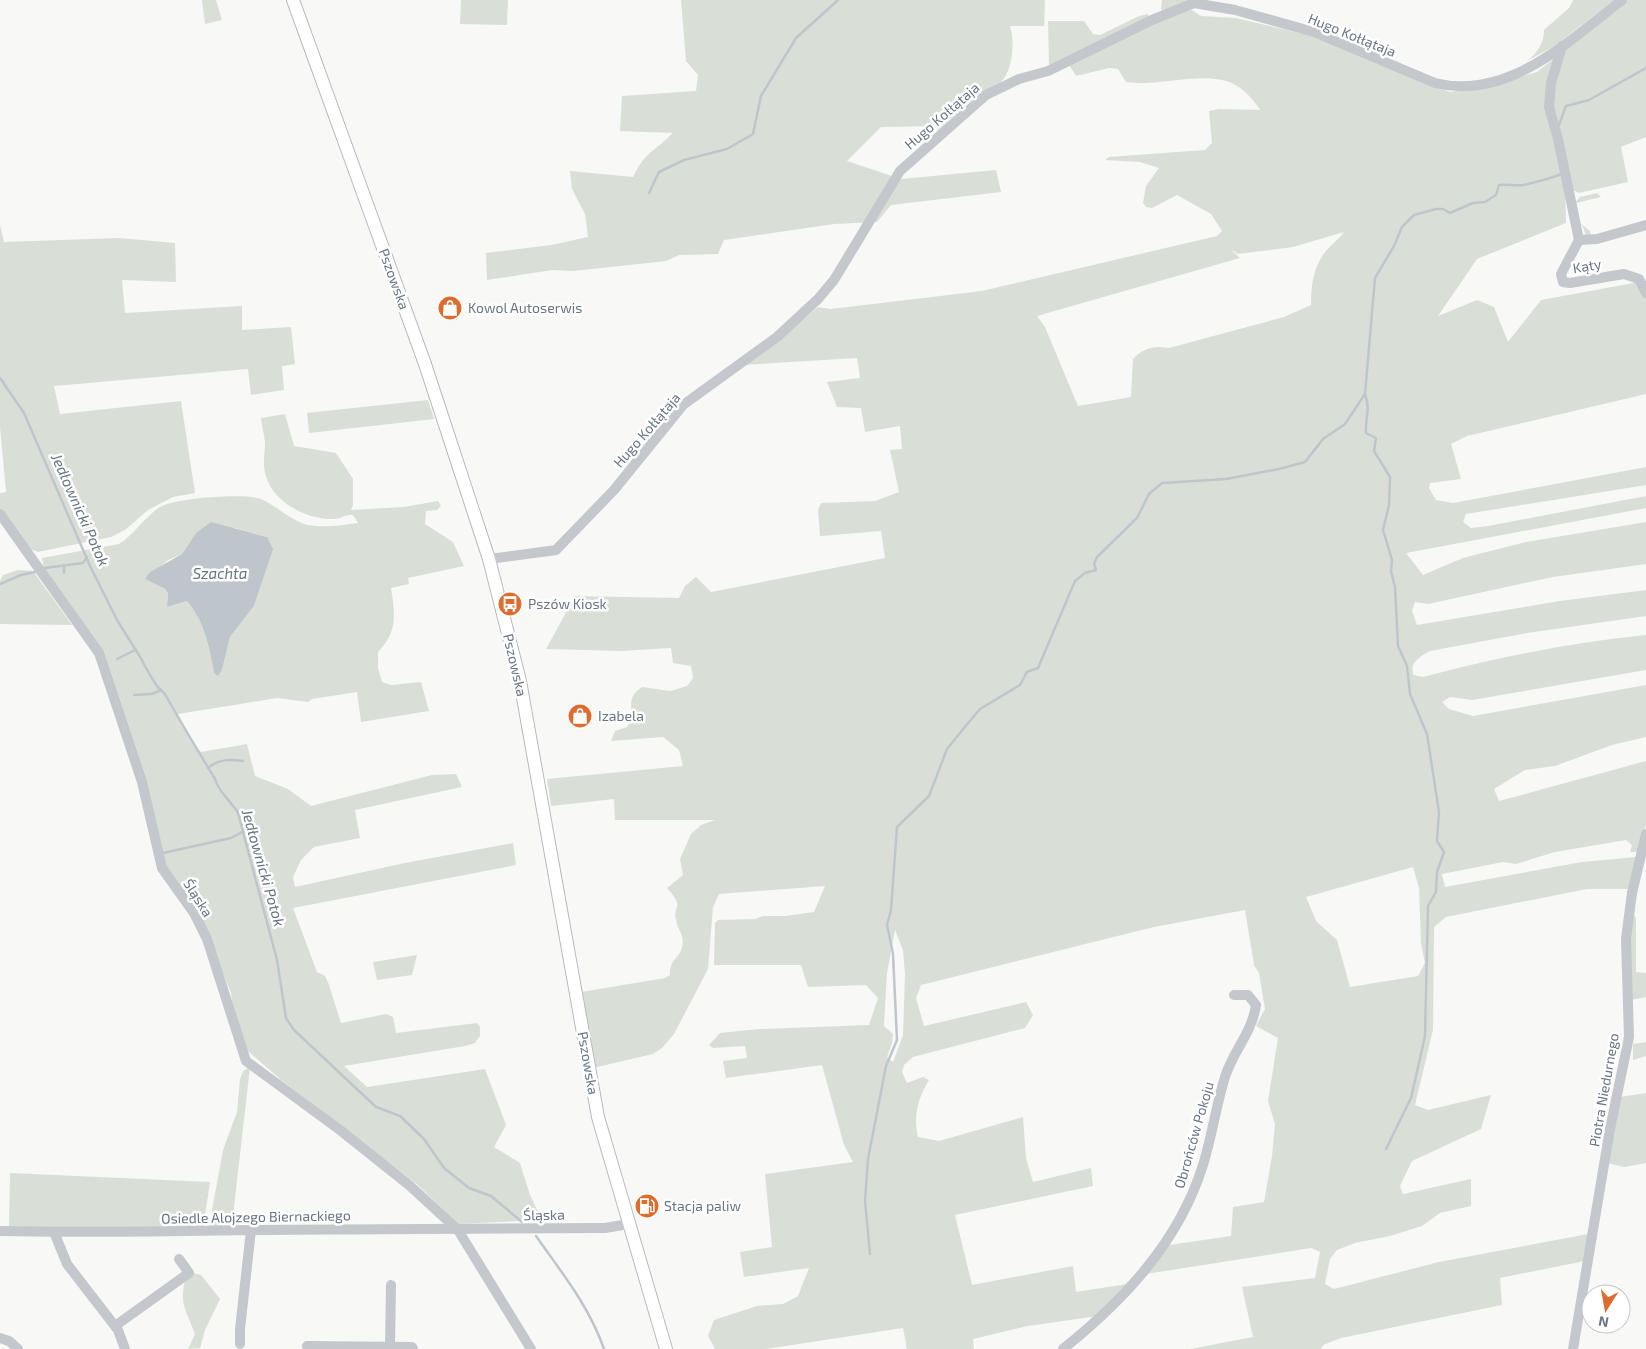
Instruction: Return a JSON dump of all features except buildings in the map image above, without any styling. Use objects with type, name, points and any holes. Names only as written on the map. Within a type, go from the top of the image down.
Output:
[{"type":"main road","name":"Pszowska","points":[[293,0],[424,364],[489,559],[520,681],[598,1117],[666,1349]]},
{"type":"street","name":"Hugo Kołłątaja","points":[[489,559],[556,550],[614,490],[683,405],[776,337],[818,299],[834,280],[900,171],[986,95],[1011,83],[1048,71],[1152,20],[1194,3],[1234,10],[1314,32],[1415,76],[1451,87],[1504,78],[1531,68],[1622,0]]},
{"type":"street","name":"Kąty","points":[[1562,46],[1550,82],[1549,107],[1579,240],[1561,274],[1563,282],[1624,274],[1634,276],[1642,282],[1646,293]]},
{"type":"street","name":"Kąty","points":[[1579,240],[1597,239],[1646,225]]},
{"type":"street","name":"Śląska","points":[[0,514],[99,653],[142,782],[162,868],[194,913],[207,940],[246,1061],[402,1178],[458,1230],[531,1349]]},
{"type":"street","name":"Piotra Niedurnego","points":[[1573,1349],[1610,1129],[1628,1045],[1626,939],[1632,893],[1646,834]]},
{"type":"street","name":"Obrońców Pokoju","points":[[1063,1349],[1098,1320],[1148,1268],[1185,1212],[1202,1166],[1226,1077],[1253,1022],[1256,1005],[1248,995],[1234,995]]},
{"type":"street","name":"Śląska","points":[[458,1230],[605,1228],[629,1224]]},
{"type":"street","points":[[240,1344],[251,1230]]},
{"type":"street","name":"Osiedle Alojzego Biernackiego","points":[[0,1231],[458,1230]]},
{"type":"street","points":[[54,1232],[67,1264],[115,1326],[124,1349]]},
{"type":"street","points":[[115,1326],[189,1273],[179,1259]]},
{"type":"street","points":[[390,1347],[391,1285]]},
{"type":"street","points":[[0,1338],[9,1341],[18,1349]]},
{"type":"street","points":[[306,1346],[332,1348],[412,1347],[413,1349]]},
{"type":"shaded area","points":[[202,0],[216,0],[222,20],[205,24]]},
{"type":"shaded area","points":[[461,0],[508,0],[507,25],[460,24]]},
{"type":"shaded area","points":[[681,0],[1045,0],[1044,26],[1010,26],[1012,32],[1012,55],[1008,70],[1001,82],[974,98],[937,132],[939,126],[881,127],[847,161],[901,179],[996,170],[1001,192],[891,205],[877,222],[834,224],[724,240],[718,254],[679,255],[666,261],[573,271],[553,270],[487,280],[486,253],[551,245],[588,237],[585,214],[572,189],[570,171],[633,177],[646,157],[673,133],[620,131],[622,96],[696,91],[698,75],[686,61]]},
{"type":"shaded area","points":[[1162,0],[1198,0],[1163,11],[1161,9]]},
{"type":"shaded area","points":[[1573,0],[1614,0],[1556,45],[1527,61],[1539,48],[1543,40],[1544,30],[1569,8]]},
{"type":"shaded area","points":[[1628,0],[1646,0],[1646,137],[1621,147],[1628,182],[1579,193],[1573,190],[1565,180],[1566,223],[1477,259],[1438,316],[1477,300],[1494,307],[1508,342],[1541,300],[1639,282],[1646,298],[1646,394],[1467,436],[1451,444],[1461,479],[1430,483],[1429,488],[1436,500],[1453,503],[1646,467],[1646,485],[1466,514],[1463,522],[1471,528],[1488,526],[1646,496],[1646,508],[1406,553],[1423,575],[1463,558],[1526,542],[1646,522],[1646,564],[1553,577],[1428,604],[1415,602],[1412,611],[1417,625],[1560,601],[1646,590],[1646,616],[1527,633],[1430,651],[1416,660],[1413,671],[1414,675],[1423,677],[1534,652],[1589,642],[1646,635],[1646,670],[1472,700],[1450,697],[1442,702],[1449,709],[1473,716],[1646,685],[1646,737],[1612,745],[1555,766],[1525,770],[1494,789],[1499,801],[1646,761],[1646,825],[1639,852],[1630,852],[1632,845],[1626,840],[1555,852],[1516,864],[1503,862],[1442,874],[1445,887],[1582,862],[1636,857],[1628,889],[1587,889],[1446,917],[1434,927],[1433,1030],[1415,1105],[1428,1110],[1491,1095],[1481,1129],[1412,1161],[1400,1186],[1403,1194],[1471,1179],[1471,1206],[1440,1213],[1422,1226],[1390,1236],[1355,1243],[1337,1250],[1330,1259],[1325,1284],[1334,1289],[1439,1262],[1588,1234],[1585,1261],[1500,1278],[1502,1305],[1341,1338],[1323,1345],[1321,1349],[1190,1349],[1253,1337],[1242,1287],[1315,1278],[1320,1252],[1311,1248],[1146,1274],[1169,1245],[1231,1236],[1233,1207],[1264,1202],[1275,1124],[1268,1101],[1278,1038],[1256,1026],[1265,1009],[1259,973],[1254,965],[1245,910],[1154,927],[921,985],[916,998],[924,1026],[1026,1002],[1033,1015],[1025,1028],[913,1057],[904,1065],[902,1072],[907,1083],[923,1077],[929,1080],[917,1107],[918,1137],[939,1141],[1023,1117],[1026,1158],[1033,1182],[1091,1168],[1093,1186],[955,1215],[972,1285],[1073,1266],[1076,1292],[1127,1284],[1098,1316],[1028,1326],[973,1339],[974,1349],[907,1349],[903,1328],[766,1349],[715,1349],[708,1336],[714,1320],[757,1306],[783,1304],[798,1296],[809,1268],[744,1277],[740,1252],[772,1247],[765,1174],[853,1162],[844,1145],[822,1065],[726,1078],[723,1061],[747,1058],[745,1046],[713,1048],[709,1045],[720,1033],[759,1029],[869,1025],[878,998],[866,985],[808,987],[801,965],[714,965],[715,923],[718,920],[755,919],[763,916],[785,916],[814,912],[825,886],[719,894],[713,907],[708,969],[674,1034],[662,1048],[653,1054],[593,1068],[581,992],[665,978],[670,975],[671,965],[681,951],[683,939],[675,915],[677,903],[667,888],[683,875],[680,859],[691,834],[701,825],[715,820],[615,820],[614,799],[551,806],[547,779],[683,766],[679,750],[663,737],[611,741],[615,731],[627,727],[630,721],[632,700],[636,691],[642,687],[670,691],[687,686],[693,678],[691,666],[673,663],[671,648],[621,651],[546,649],[575,596],[679,598],[685,586],[696,577],[711,592],[885,558],[881,531],[820,536],[818,510],[821,503],[875,501],[899,492],[890,450],[902,449],[900,426],[865,432],[861,408],[837,407],[827,382],[860,378],[857,358],[742,365],[776,341],[818,307],[831,309],[982,291],[1217,236],[1222,231],[1211,214],[1177,195],[1152,208],[1146,207],[1143,203],[1146,186],[1159,168],[1140,162],[1105,160],[1109,157],[1205,150],[1212,143],[1209,111],[1219,109],[1260,110],[1249,96],[1237,86],[1226,81],[1213,79],[1198,78],[1153,83],[1126,82],[1118,69],[1109,68],[1076,76],[1068,63],[1170,15],[1192,10],[1201,16],[1236,18],[1312,36],[1450,92],[1492,85],[1537,72]],"holes":[[[1344,232],[1325,252],[1318,264],[1312,284],[1311,305],[1284,317],[1169,348],[1154,347],[1145,350],[1133,359],[1131,397],[1078,406],[1045,327],[1037,316],[1240,258],[1230,249],[1238,254],[1293,247]],[[1413,867],[1419,888],[1421,944],[1425,963],[1418,976],[1350,987],[1337,940],[1316,921],[1306,897]],[[895,930],[903,950],[905,975],[903,1035],[893,1062],[887,1057],[893,1034],[884,1026],[887,973]]]},
{"type":"shaded area","points":[[1148,14],[1149,18],[1049,65],[1048,21],[1084,21],[1093,34],[1100,35],[1139,16]]},
{"type":"shaded area","points":[[1597,193],[1601,197],[1576,203],[1579,220],[1574,204],[1580,197]]},
{"type":"shaded area","points":[[1581,224],[1590,231],[1591,238],[1586,235]]},
{"type":"shaded area","points":[[0,225],[4,242],[119,238],[175,243],[176,282],[122,280],[125,313],[242,306],[242,330],[291,327],[295,364],[282,366],[284,390],[251,395],[248,369],[54,386],[60,414],[181,401],[195,493],[173,497],[148,510],[125,530],[111,537],[38,552],[28,548],[0,509],[0,493],[6,492],[0,427]]},
{"type":"shaded area","points":[[428,400],[434,419],[309,433],[307,413]]},
{"type":"shaded area","points":[[285,414],[294,446],[336,453],[353,479],[353,505],[351,510],[404,507],[438,501],[441,506],[437,510],[426,511],[425,524],[453,542],[464,566],[408,578],[409,584],[391,588],[394,622],[389,637],[378,652],[378,668],[382,682],[391,685],[421,682],[429,711],[361,722],[357,692],[312,699],[308,702],[277,698],[178,714],[193,744],[201,752],[247,744],[255,776],[288,789],[311,806],[432,775],[456,774],[462,787],[355,810],[360,838],[314,847],[301,860],[293,877],[295,887],[405,863],[513,843],[516,865],[293,908],[317,972],[325,976],[328,982],[341,1023],[386,1014],[393,1017],[396,1033],[477,1023],[480,1027],[480,1036],[475,1043],[344,1066],[367,1087],[485,1069],[506,1125],[494,1147],[520,1163],[530,1195],[542,1220],[458,1224],[418,1185],[281,1080],[247,1050],[233,1010],[231,993],[205,928],[195,906],[168,870],[162,857],[104,656],[44,569],[42,558],[119,544],[157,509],[170,503],[182,501],[227,496],[253,497],[273,505],[296,520],[308,525],[327,526],[358,523],[353,515],[334,519],[311,516],[292,507],[276,494],[265,472],[265,442],[261,418]],"holes":[[[235,528],[267,537],[266,569],[254,606],[230,637],[222,670],[214,673],[205,635],[193,609],[187,601],[167,607],[168,593],[165,589],[145,579],[168,560],[182,554],[196,533]]]},
{"type":"shaded area","points":[[18,570],[33,571],[72,625],[0,624],[0,581],[3,575]]},
{"type":"shaded area","points":[[1633,913],[1636,918],[1636,972],[1646,973],[1646,997],[1631,1000],[1629,938]]},
{"type":"shaded area","points":[[417,955],[412,975],[377,980],[373,962]]},
{"type":"shaded area","points":[[1646,1042],[1646,1056],[1633,1060],[1633,1044]]},
{"type":"shaded area","points":[[250,1067],[232,1225],[209,1227],[223,1150],[237,1112],[240,1079],[243,1071]]},
{"type":"shaded area","points":[[1646,1093],[1646,1163],[1624,1167],[1607,1163],[1620,1097]]},
{"type":"shaded area","points":[[10,1173],[210,1182],[203,1229],[9,1227]]},
{"type":"shaded area","points":[[194,1273],[201,1275],[220,1299],[205,1330],[200,1348],[188,1349],[195,1334],[183,1302],[183,1289],[185,1280]]},
{"type":"water","name":"Szachta","points":[[211,522],[267,537],[273,549],[254,606],[230,637],[222,670],[218,676],[214,673],[202,626],[187,601],[167,607],[168,593],[165,589],[145,579],[150,572],[182,554],[196,533]]},
{"type":"waterway","points":[[649,193],[659,172],[684,160],[727,149],[753,134],[761,96],[796,38],[838,0]]},
{"type":"waterway","points":[[1559,125],[1566,106],[1589,100],[1646,68]]},
{"type":"waterway","points":[[870,1254],[865,1201],[868,1159],[886,1066],[897,1040],[893,954],[887,925],[891,910],[897,827],[929,796],[947,749],[980,709],[1020,685],[1027,672],[1038,668],[1075,581],[1085,573],[1096,570],[1094,564],[1097,557],[1137,518],[1149,494],[1162,483],[1226,479],[1305,462],[1323,439],[1345,424],[1365,394],[1375,278],[1394,246],[1402,227],[1414,215],[1436,209],[1443,209],[1450,213],[1473,203],[1485,202],[1496,195],[1499,185],[1523,185],[1561,174]]},
{"type":"waterway","name":"Jedłownicki Potok","points":[[0,378],[24,413],[90,566],[117,620],[157,686],[165,694],[219,789],[238,813],[277,960],[286,1018],[294,1030],[376,1107],[400,1116],[424,1139],[444,1168],[469,1188],[491,1196],[522,1222]]},
{"type":"waterway","points":[[1365,394],[1368,410],[1366,433],[1376,438],[1374,451],[1390,477],[1389,505],[1383,530],[1392,560],[1391,571],[1395,587],[1398,646],[1407,666],[1410,694],[1427,734],[1439,812],[1437,841],[1444,852],[1437,872],[1436,892],[1428,906],[1425,1036],[1411,1098],[1386,1149]]},
{"type":"waterway","points":[[45,568],[83,563],[87,557]]},
{"type":"waterway","points":[[64,565],[64,573]]},
{"type":"waterway","points":[[0,584],[21,575],[35,572]]},
{"type":"waterway","points":[[117,659],[135,650]]},
{"type":"waterway","points":[[134,695],[152,694],[161,690]]},
{"type":"waterway","points":[[208,768],[225,760],[243,761]]},
{"type":"waterway","points":[[163,853],[231,838],[244,831]]},
{"type":"waterway","points":[[536,1236],[583,1304],[604,1349]]},
{"type":"place","name":"Kowol Autoserwis","points":[[450,308]]},
{"type":"place","name":"Pszów Kiosk","points":[[510,604]]},
{"type":"place","name":"Izabela","points":[[580,716]]},
{"type":"place","name":"Stacja paliw","points":[[647,1206]]}]
